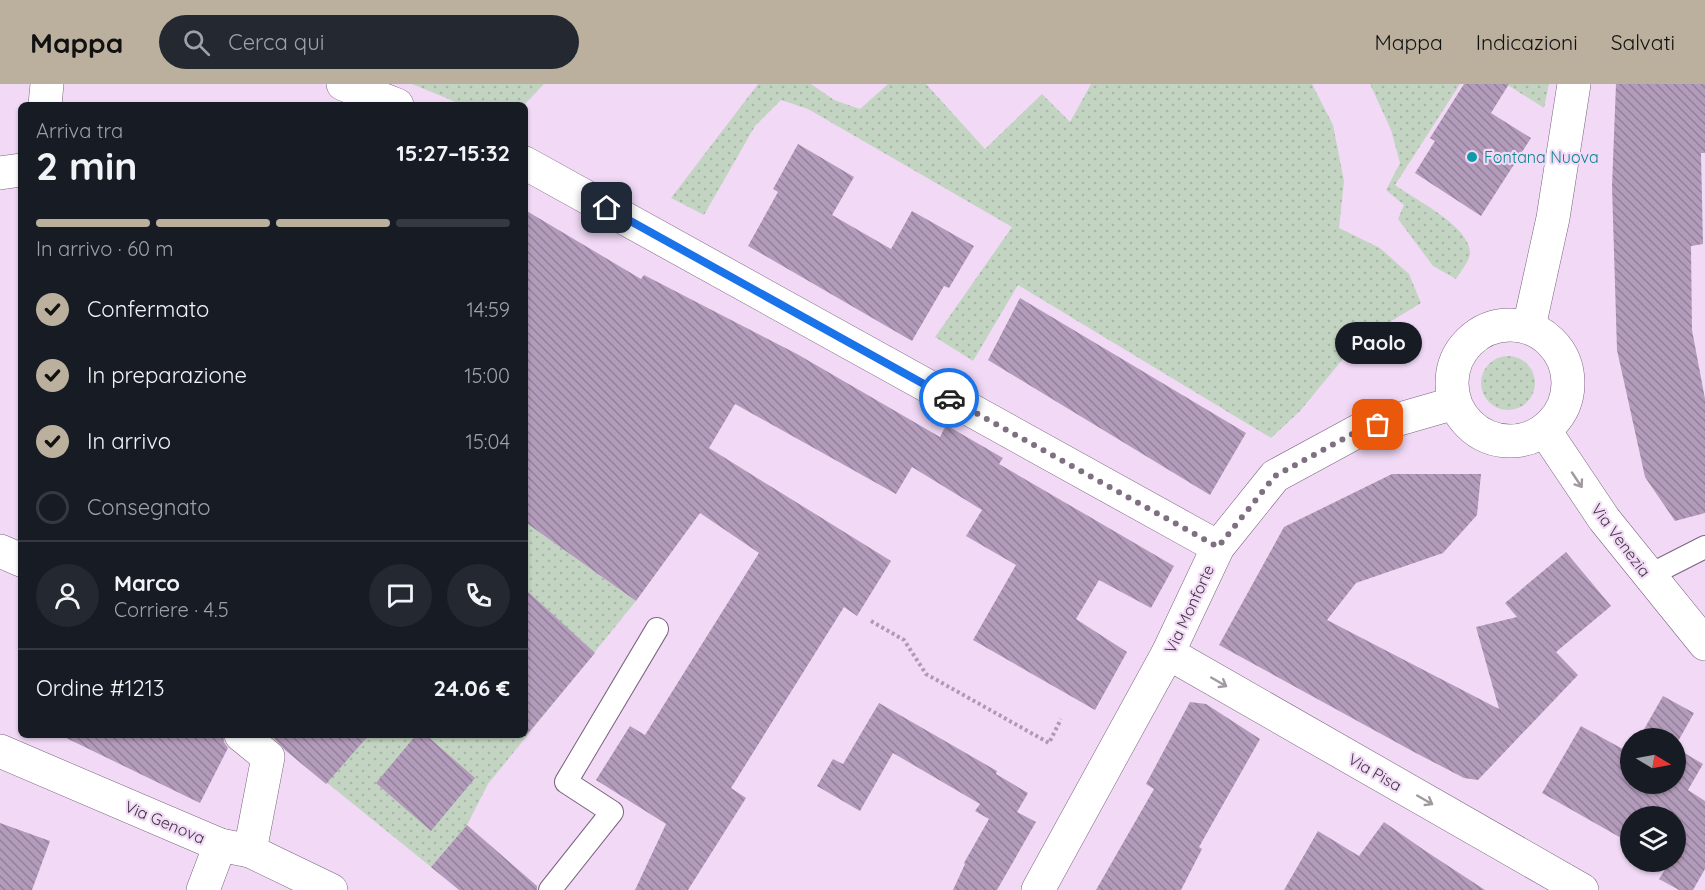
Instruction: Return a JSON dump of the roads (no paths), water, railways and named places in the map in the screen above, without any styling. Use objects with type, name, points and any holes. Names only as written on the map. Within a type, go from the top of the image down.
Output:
[{"type":"street","points":[[45,102],[47,84]]},
{"type":"street","points":[[344,84],[389,102]]},
{"type":"street","points":[[1529,327],[1553,218],[1574,84]]},
{"type":"street","points":[[528,165],[1218,547]]},
{"type":"street","points":[[0,173],[18,170]]},
{"type":"street","points":[[1511,324],[1529,327],[1551,340],[1566,362],[1569,387],[1562,412],[1545,431],[1525,441],[1503,442],[1482,436],[1466,422],[1455,403],[1451,384],[1455,366],[1463,349],[1476,335],[1492,327],[1511,324]]},
{"type":"street","name":"Via Monforte","points":[[1038,890],[1168,653],[1218,547],[1275,476],[1358,431],[1455,403]]},
{"type":"street","name":"Via Venezia","points":[[1545,431],[1604,519],[1705,644]]},
{"type":"street","points":[[0,551],[18,559]]},
{"type":"street","name":"Via Pisa","points":[[1168,653],[1582,890]]},
{"type":"street","points":[[203,890],[235,848],[268,757],[245,738]]},
{"type":"street","name":"Via Genova","points":[[0,751],[331,890]]},
{"type":"lane","points":[[1648,576],[1705,547]]},
{"type":"lane","points":[[550,890],[612,812],[566,782],[657,629]]},
{"type":"place","name":"Fontana Nuova","points":[[1472,157]]},
{"type":"place","name":"Paolo","points":[[1378,425]]}]
